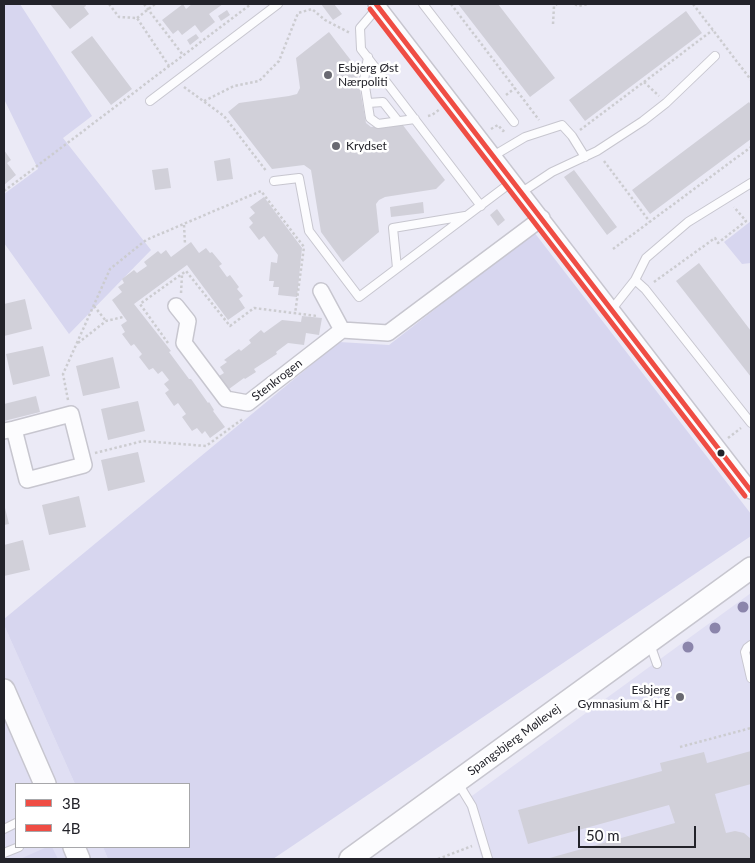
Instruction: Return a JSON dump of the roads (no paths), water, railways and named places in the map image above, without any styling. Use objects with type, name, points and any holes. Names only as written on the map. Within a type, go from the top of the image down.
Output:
[{"type":"street","points":[[382,7],[451,101],[751,492]]},
{"type":"street","points":[[322,291],[338,324],[388,333],[542,218]]},
{"type":"street","name":"Stenkrogen","points":[[176,306],[188,321],[184,343],[226,399],[248,403],[338,324]]},
{"type":"street","points":[[71,414],[84,465],[27,480],[9,430],[71,414]]},
{"type":"street","name":"Spangsbjerg Møllevej","points":[[350,859],[751,568]]},
{"type":"street","points":[[4,690],[46,783]]},
{"type":"lane","points":[[150,101],[278,4]]},
{"type":"lane","points":[[423,4],[514,122]]},
{"type":"lane","points":[[382,7],[360,28],[361,49],[481,206]]},
{"type":"lane","points":[[274,180],[299,178],[309,231],[359,297],[481,206],[517,187],[586,157],[643,121],[666,103],[715,56]]},
{"type":"lane","points":[[368,58],[364,80],[370,118],[378,124],[414,119]]},
{"type":"lane","points":[[368,103],[383,102],[398,121]]},
{"type":"lane","points":[[493,156],[525,137],[562,125],[586,157]]},
{"type":"lane","points":[[612,309],[635,280],[646,258],[688,222],[751,183]]},
{"type":"lane","points":[[397,268],[393,228],[467,216]]},
{"type":"lane","points":[[635,280],[645,289],[751,422]]},
{"type":"lane","points":[[649,642],[657,664]]},
{"type":"lane","points":[[751,646],[745,652],[751,678]]},
{"type":"lane","points":[[456,782],[472,806],[488,859]]},
{"type":"lane","points":[[4,853],[16,848]]},
{"type":"place","name":"Esbjerg Øst Nærpoliti","points":[[328,75]]},
{"type":"place","name":"Krydset","points":[[336,146]]},
{"type":"place","name":"Esbjerg Gymnasium & HF","points":[[680,697]]}]
